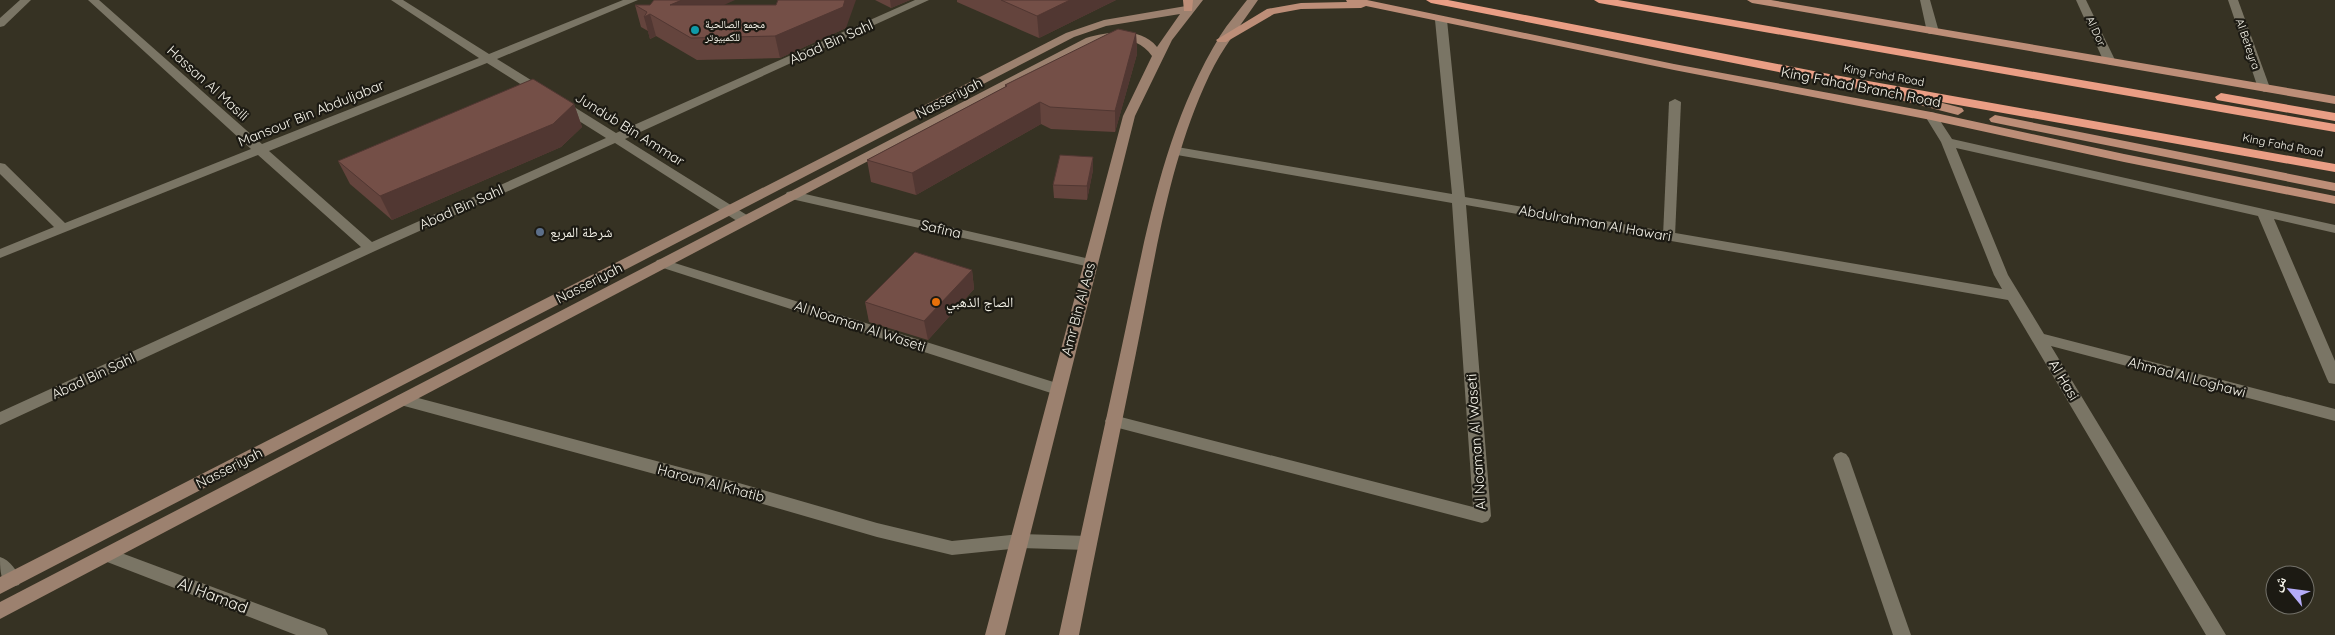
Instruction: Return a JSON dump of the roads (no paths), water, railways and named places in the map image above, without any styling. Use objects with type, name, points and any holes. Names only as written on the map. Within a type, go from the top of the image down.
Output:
[{"type":"highway","name":"King Fahd Road","points":[[1431,0],[1829,78],[2187,140],[2335,168]]},
{"type":"highway","name":"King Fahd Road","points":[[1599,0],[2335,128]]},
{"type":"highway","points":[[2113,89],[2155,86],[2335,117]]},
{"type":"main road","name":"King Fahad Branch Road","points":[[1351,0],[1441,20],[1931,116],[2124,158],[2335,200]]},
{"type":"main road","points":[[1368,0],[1382,6]]},
{"type":"main road","points":[[1403,0],[1407,4],[1422,10],[1472,26]]},
{"type":"main road","points":[[1752,0],[2335,100]]},
{"type":"main road","points":[[1222,40],[1263,16],[1279,10],[1301,6],[1382,6]]},
{"type":"main road","points":[[1829,78],[1962,112],[2335,187]]},
{"type":"street","points":[[0,24],[26,0]]},
{"type":"street","name":"Hassan Al Masili","points":[[93,0],[370,248]]},
{"type":"street","name":"Jundub Bin Ammar","points":[[396,0],[746,220]]},
{"type":"street","name":"Mansour Bin Abduljabar","points":[[0,254],[633,0]]},
{"type":"street","name":"Abad Bin Sahl","points":[[0,419],[370,248],[924,0]]},
{"type":"street","points":[[1068,635],[1159,208],[1190,105],[1222,40],[1237,18],[1253,0]]},
{"type":"street","points":[[1924,0],[1933,32]]},
{"type":"street","name":"Al Dor","points":[[2081,0],[2110,62]]},
{"type":"street","name":"Al Beteyra","points":[[2233,0],[2264,88]]},
{"type":"street","name":"Amr Bin Al Aas","points":[[995,635],[1129,116],[1157,55],[1191,3]]},
{"type":"street","name":"Nasseriyah","points":[[6,583],[1070,35],[1104,23],[1191,3]]},
{"type":"street","name":"Al Noaman Al Waseti","points":[[1114,421],[1482,516],[1459,200],[1441,20]]},
{"type":"street","name":"Nasseriyah","points":[[0,612],[1090,40],[1108,35],[1127,36],[1142,40],[1152,46],[1157,55]]},
{"type":"street","name":"Al Hasi","points":[[1931,116],[1947,142],[2001,275],[2216,635]]},
{"type":"street","points":[[1947,142],[2335,229]]},
{"type":"street","name":"Abdulrahman Al Hawari","points":[[1176,151],[2014,296]]},
{"type":"street","points":[[0,167],[63,228]]},
{"type":"street","name":"Safina","points":[[792,195],[1090,263]]},
{"type":"street","points":[[2264,213],[2335,379]]},
{"type":"street","name":"Al Noaman Al Waseti","points":[[662,264],[1057,389]]},
{"type":"street","name":"Ahmad Al Loghawi","points":[[2039,338],[2335,415]]},
{"type":"street","name":"Haroun Al Khatib","points":[[403,400],[732,488],[877,530],[952,548],[987,546],[1020,541],[1088,543]]},
{"type":"street","name":"Al Hamad","points":[[108,555],[318,635]]},
{"type":"street","points":[[0,564],[6,583]]},
{"type":"lane","points":[[1669,236],[1674,102]]},
{"type":"lane","points":[[1841,458],[1902,635]]},
{"type":"place","name":"مجمع الصالحية للكمبيوتر","points":[[695,30]]},
{"type":"place","name":"شرطة المربع","points":[[540,232]]},
{"type":"place","name":"الصاج الذهبي","points":[[936,302]]}]
